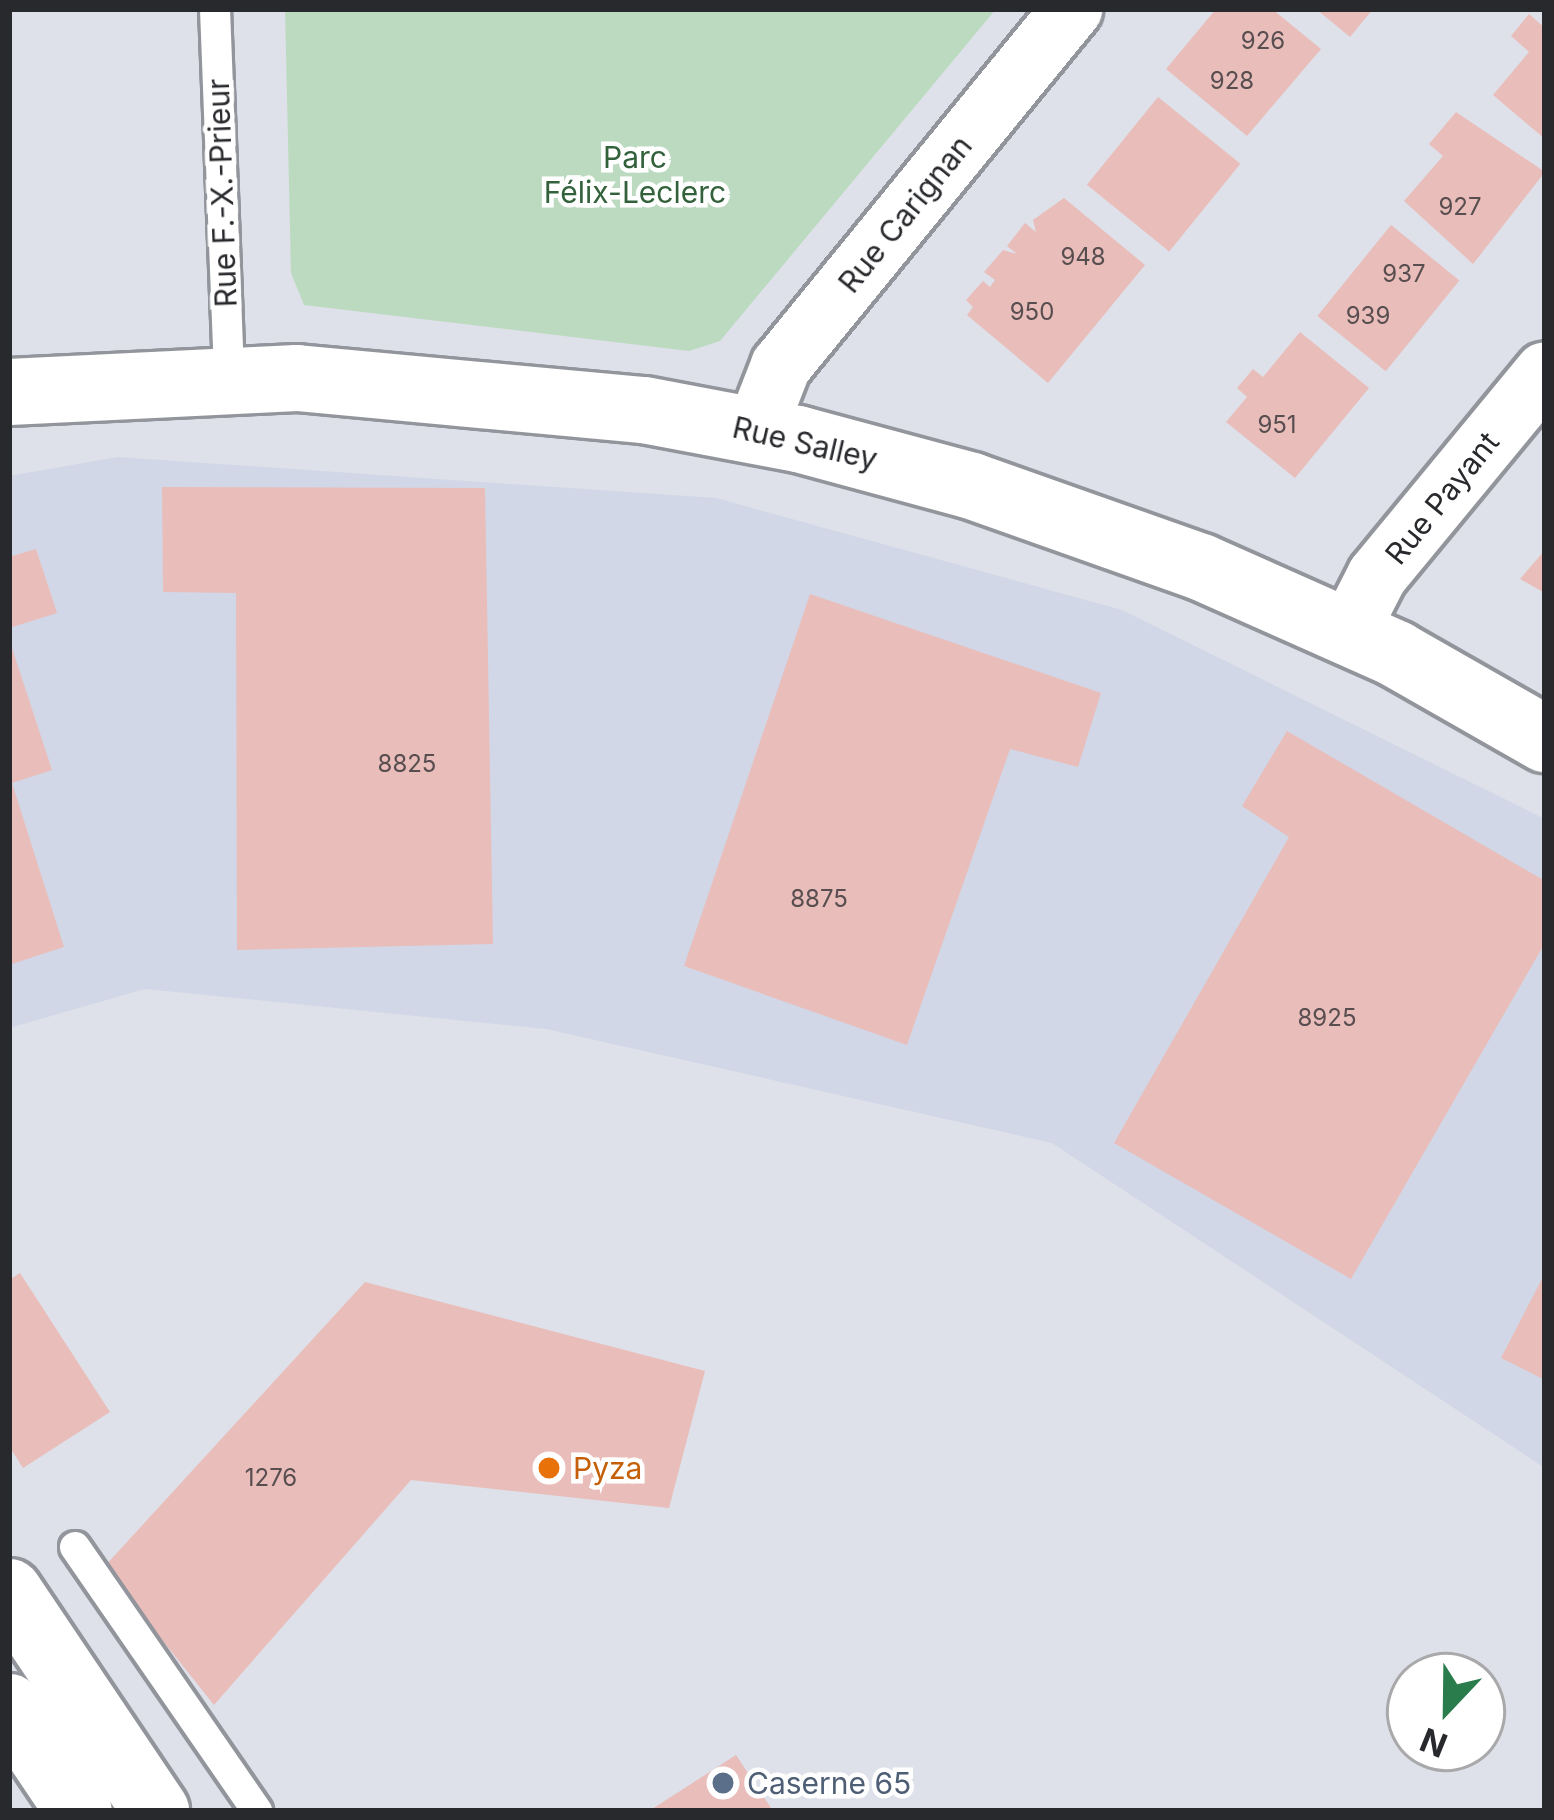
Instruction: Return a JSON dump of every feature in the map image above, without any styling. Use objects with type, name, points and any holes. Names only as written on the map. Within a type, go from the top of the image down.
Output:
[{"type":"street","name":"Rue Carignan","points":[[756,430],[781,366],[1072,9]]},
{"type":"street","name":"Rue Payant","points":[[1349,631],[1377,576],[1545,372]]},
{"type":"street","name":"Rue Salley","points":[[9,392],[230,378],[533,397],[756,430],[1049,511],[1349,631],[1545,739]]},
{"type":"street","points":[[9,1592],[155,1811]]},
{"type":"street","points":[[9,1707],[79,1811]]},
{"type":"lane","name":"Rue F.-X.-Prieur","points":[[215,9],[230,378]]},
{"type":"lane","points":[[75,1547],[257,1811]]},
{"type":"shaded area","points":[[118,457],[716,498],[1122,610],[1545,819],[1545,1468],[1052,1143],[546,1029],[145,989],[9,1028],[9,476]]},
{"type":"green space","name":"Parc Félix-Leclerc","points":[[285,9],[996,9],[720,341],[689,351],[304,305],[291,273]]},
{"type":"building","points":[[1216,9],[1272,9],[1321,49],[1247,136],[1166,69]]},
{"type":"building","points":[[1316,9],[1373,9],[1350,37]]},
{"type":"building","points":[[1529,14],[1545,28],[1545,139],[1493,95],[1529,52],[1511,36]]},
{"type":"building","points":[[1158,97],[1240,164],[1169,252],[1087,185]]},
{"type":"building","points":[[1456,112],[1545,172],[1473,264],[1404,201],[1443,156],[1429,144]]},
{"type":"building","points":[[1064,198],[1145,265],[1048,383],[967,315],[973,307],[966,300],[983,281],[990,287],[995,280],[984,272],[1003,250],[1017,254],[1007,246],[1025,223],[1036,232],[1033,220]]},
{"type":"building","points":[[1391,225],[1459,280],[1386,371],[1317,316]]},
{"type":"building","points":[[1300,332],[1369,388],[1295,478],[1226,422],[1247,397],[1237,388],[1253,369],[1263,377]]},
{"type":"building","points":[[162,487],[485,488],[493,944],[237,950],[236,593],[163,592]]},
{"type":"building","points":[[36,549],[57,613],[9,628],[9,557]]},
{"type":"building","points":[[1545,550],[1545,593],[1520,579]]},
{"type":"building","points":[[810,594],[1101,693],[1078,767],[1010,749],[907,1045],[684,966]]},
{"type":"building","points":[[9,639],[52,770],[12,783],[64,947],[9,965]]},
{"type":"building","points":[[1287,731],[1545,881],[1545,943],[1351,1279],[1114,1143],[1289,837],[1242,806]]},
{"type":"building","points":[[20,1273],[110,1412],[23,1468],[9,1446],[9,1280]]},
{"type":"building","points":[[1545,1273],[1545,1380],[1501,1358]]},
{"type":"building","points":[[365,1282],[705,1371],[669,1508],[411,1480],[214,1705],[104,1567]]},
{"type":"building","name":"Caserne 65","points":[[736,1755],[773,1811],[649,1811]]},
{"type":"place","name":"Pyza","points":[[549,1468]]},
{"type":"place","name":"Caserne 65","points":[[723,1783]]}]
